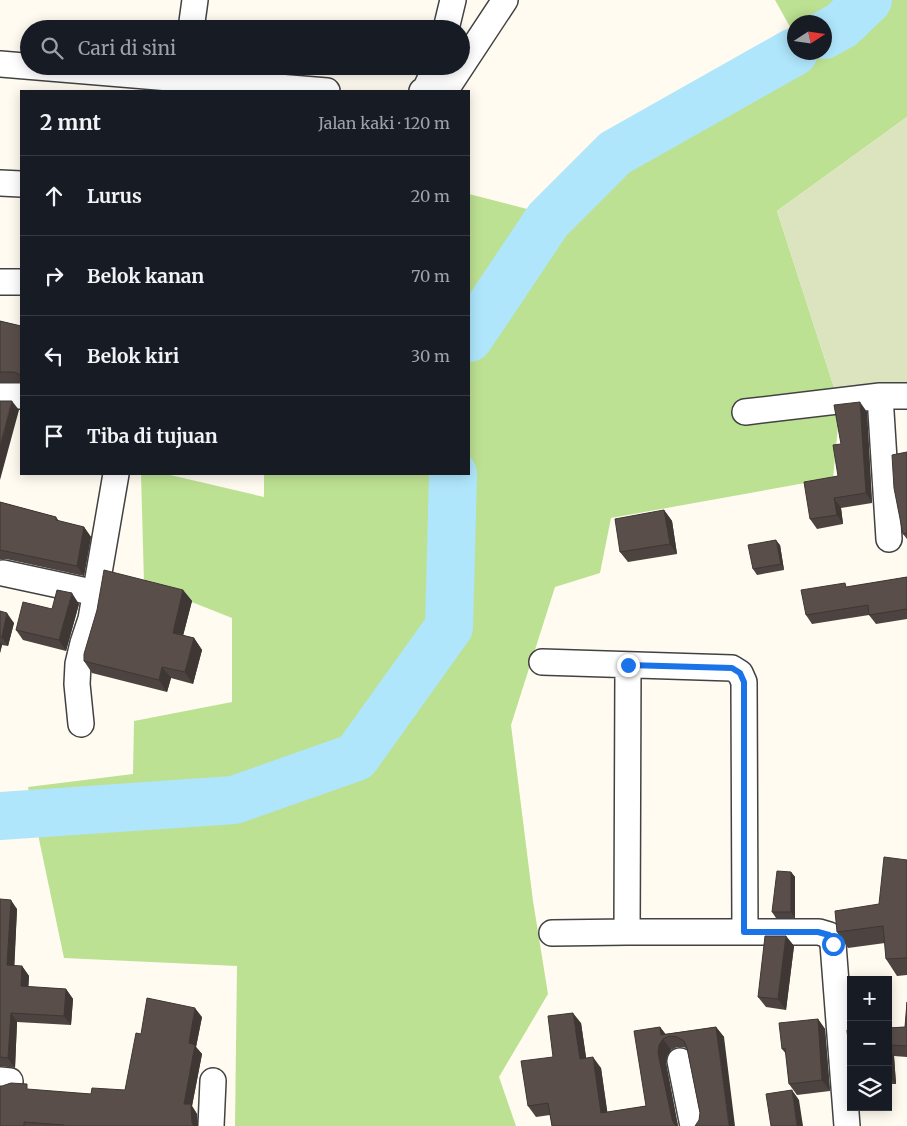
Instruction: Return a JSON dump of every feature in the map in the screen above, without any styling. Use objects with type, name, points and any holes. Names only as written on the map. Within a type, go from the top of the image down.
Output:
[{"type":"street","points":[[192,20],[195,0]]},
{"type":"street","points":[[448,20],[453,0]]},
{"type":"street","points":[[470,53],[505,0]]},
{"type":"street","points":[[0,64],[20,66]]},
{"type":"street","points":[[136,75],[315,90]]},
{"type":"street","points":[[425,90],[432,75]]},
{"type":"street","points":[[446,90],[456,75]]},
{"type":"street","points":[[0,183],[20,184]]},
{"type":"street","points":[[0,282],[20,282]]},
{"type":"street","points":[[0,396],[20,396]]},
{"type":"street","points":[[745,412],[880,396],[907,396]]},
{"type":"street","points":[[880,396],[889,539]]},
{"type":"street","points":[[81,724],[77,684],[78,664],[91,619],[116,475]]},
{"type":"street","points":[[3,573],[96,593]]},
{"type":"street","points":[[542,662],[732,668],[740,673],[744,682],[744,932]]},
{"type":"street","points":[[627,932],[628,665]]},
{"type":"street","points":[[552,933],[818,932],[829,935],[833,944],[847,1126]]},
{"type":"street","points":[[680,1061],[694,1126]]},
{"type":"street","points":[[211,1126],[213,1081]]},
{"type":"green space","points":[[775,0],[907,0],[907,117],[777,211],[840,406],[833,478],[611,518],[600,573],[555,587],[511,725],[533,901],[548,994],[499,1077],[516,1126],[235,1126],[237,966],[64,958],[28,787],[133,774],[134,721],[232,702],[232,618],[144,583],[141,475],[170,475],[264,497],[264,475],[470,475],[470,194],[531,210],[717,88],[806,60],[832,60],[832,15],[787,15],[787,21]]},
{"type":"green space","points":[[907,117],[907,398],[840,406],[777,211]]},
{"type":"building","points":[[0,321],[20,326],[20,375],[14,372],[0,372]]},
{"type":"building","points":[[0,401],[12,401],[0,446]]},
{"type":"building","points":[[860,402],[866,493],[834,498],[837,515],[810,519],[804,482],[838,476],[833,445],[841,444],[834,405]]},
{"type":"building","points":[[907,452],[907,533],[903,534],[894,488],[892,455]]},
{"type":"building","points":[[0,502],[56,517],[56,520],[84,527],[77,566],[0,550]]},
{"type":"building","points":[[664,510],[670,544],[620,552],[615,519]]},
{"type":"building","points":[[776,540],[781,564],[753,569],[748,545]]},
{"type":"building","points":[[104,570],[183,590],[173,633],[194,638],[185,672],[162,667],[159,680],[84,661],[84,654],[97,610]]},
{"type":"building","points":[[907,577],[907,609],[869,615],[868,605],[806,615],[801,590],[845,583],[846,587]]},
{"type":"building","points":[[57,590],[72,593],[59,640],[16,630],[23,602],[52,609]]},
{"type":"building","points":[[0,611],[7,613],[2,637],[0,637]]},
{"type":"building","points":[[884,857],[907,860],[907,958],[886,959],[883,926],[837,932],[835,911],[879,904]]},
{"type":"building","points":[[777,871],[791,872],[791,912],[772,912]]},
{"type":"building","points":[[0,899],[11,900],[7,965],[22,966],[21,986],[66,989],[64,1016],[11,1013],[8,1058],[0,1057]]},
{"type":"building","points":[[765,936],[786,936],[778,999],[758,997]]},
{"type":"building","points":[[147,998],[195,1008],[189,1043],[195,1045],[184,1104],[191,1104],[192,1123],[194,1126],[64,1126],[24,1122],[24,1126],[0,1126],[0,1086],[11,1083],[27,1084],[27,1089],[91,1094],[92,1088],[125,1090],[136,1033],[141,1034]]},
{"type":"building","points":[[907,1002],[907,1046],[892,1045],[892,1028],[905,1027]]},
{"type":"building","points":[[573,1013],[580,1059],[593,1057],[601,1113],[646,1106],[634,1031],[660,1027],[661,1035],[716,1027],[729,1126],[695,1126],[699,1120],[700,1113],[687,1048],[684,1041],[677,1037],[669,1036],[663,1039],[659,1045],[658,1053],[672,1119],[677,1126],[552,1126],[548,1103],[528,1106],[521,1061],[553,1057],[548,1016]]},
{"type":"building","points":[[818,1019],[822,1080],[789,1084],[785,1048],[782,1049],[779,1023]]},
{"type":"building","points":[[792,1090],[797,1126],[771,1126],[766,1094]]},
{"type":"waterway","points":[[832,31],[842,25],[868,0]]},
{"type":"waterway","points":[[470,337],[548,220],[615,153],[787,56]]},
{"type":"waterway","points":[[0,816],[234,800],[356,757],[449,627],[453,475]]},
{"type":"route","points":[[628,665],[732,668],[740,673],[744,682],[744,932],[818,932],[829,935],[833,944]]}]
